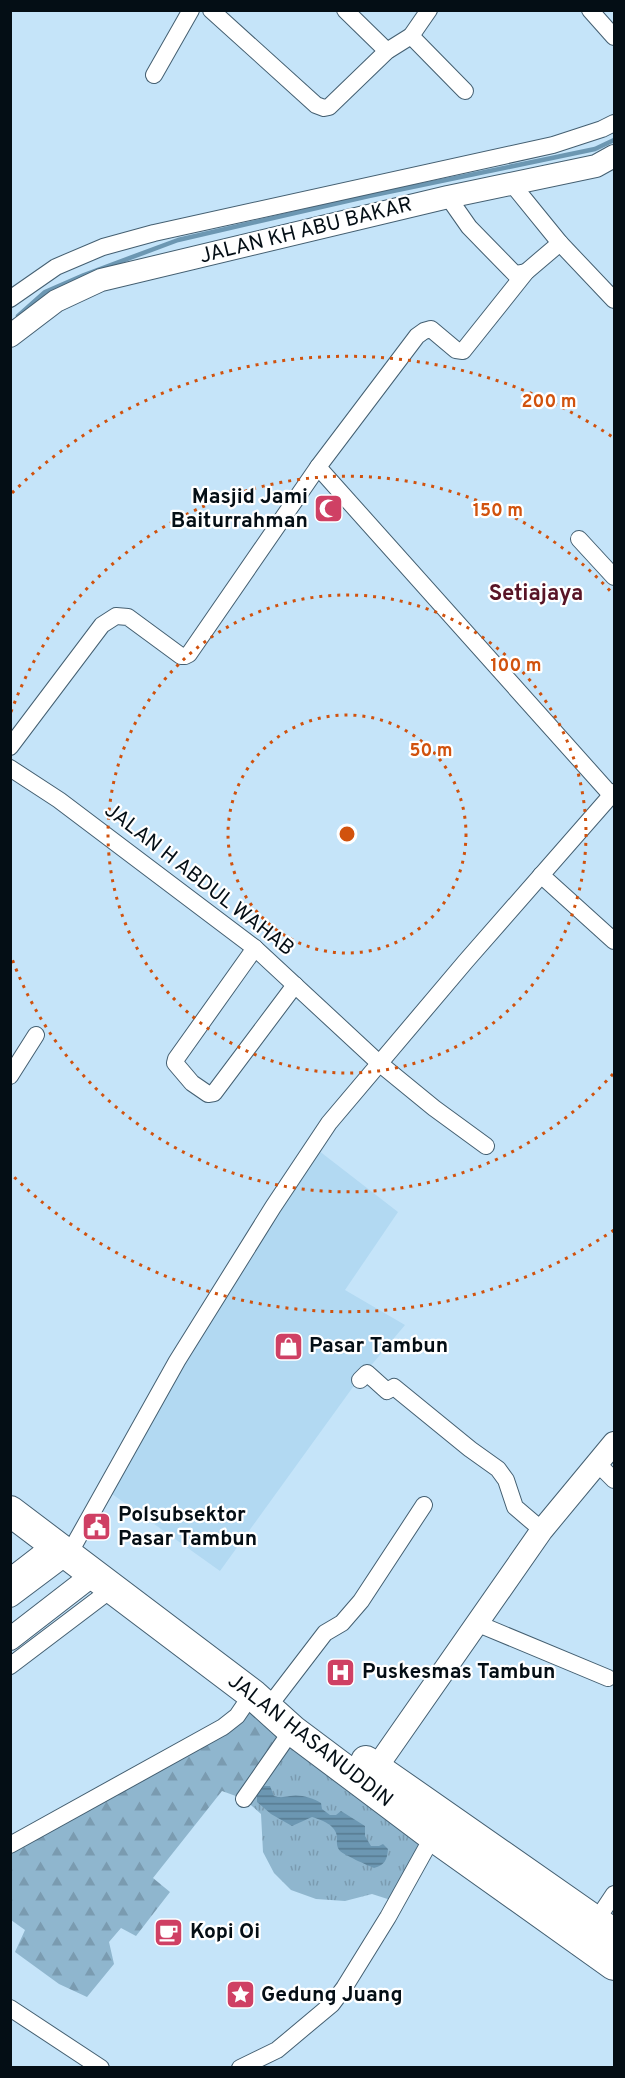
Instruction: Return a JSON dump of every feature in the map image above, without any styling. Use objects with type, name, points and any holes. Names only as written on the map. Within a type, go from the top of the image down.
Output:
[{"type":"highway","name":"JALAN HASANUDDIN","points":[[10,1496],[104,1581],[264,1696],[376,1768],[605,1927]]},
{"type":"highway","name":"JALAN HASANUDDIN","points":[[10,1511],[65,1547],[95,1557],[227,1662],[264,1696],[292,1730],[433,1836],[615,1965]]},
{"type":"street","points":[[154,75],[191,10]]},
{"type":"street","points":[[211,10],[316,105],[324,108],[329,107],[387,51],[411,36],[429,10]]},
{"type":"street","points":[[345,10],[387,51]]},
{"type":"street","points":[[590,10],[615,37]]},
{"type":"street","points":[[411,36],[465,91]]},
{"type":"street","points":[[10,299],[56,267],[103,247],[154,233],[553,145],[615,123]]},
{"type":"street","name":"JALAN KH ABU BAKAR","points":[[10,336],[56,301],[101,280],[448,197],[596,166],[615,156]]},
{"type":"street","points":[[512,184],[560,243],[615,300]]},
{"type":"street","points":[[448,197],[469,227],[510,270],[516,274],[526,272]]},
{"type":"street","points":[[10,747],[102,625],[116,616],[128,617],[181,656],[189,654],[318,467],[417,336],[424,331],[432,330],[456,350],[463,351],[526,272],[560,243]]},
{"type":"street","points":[[10,1596],[65,1547],[257,1232],[329,1123],[540,875],[613,794],[318,467]]},
{"type":"street","points":[[579,539],[615,577]]},
{"type":"street","name":"JALAN H ABDUL WAHAB","points":[[10,768],[59,800],[255,948],[379,1063],[434,1108],[486,1146]]},
{"type":"street","points":[[540,875],[615,941]]},
{"type":"street","points":[[255,948],[176,1059],[176,1064],[192,1083],[208,1094],[214,1093],[295,985]]},
{"type":"street","points":[[10,1076],[36,1035]]},
{"type":"street","points":[[360,1380],[367,1373],[387,1391],[394,1387],[498,1469],[506,1480],[515,1507],[542,1530]]},
{"type":"street","points":[[376,1768],[542,1530],[615,1443]]},
{"type":"street","points":[[597,1463],[615,1480]]},
{"type":"street","points":[[13,1841],[223,1727],[264,1696],[325,1633],[342,1623],[361,1601],[424,1505]]},
{"type":"street","points":[[10,1576],[65,1547]]},
{"type":"street","points":[[10,1639],[104,1581]]},
{"type":"street","points":[[10,1666],[104,1581]]},
{"type":"street","points":[[476,1623],[608,1678]]},
{"type":"street","points":[[244,1799],[292,1730]]},
{"type":"street","points":[[240,2067],[277,2050],[332,2004],[388,1917],[433,1836]]},
{"type":"street","points":[[605,1927],[615,1894]]},
{"type":"street","points":[[10,2008],[101,2067]]},
{"type":"shaded area","name":"Pasar Tambun","points":[[314,1147],[398,1212],[345,1290],[405,1325],[353,1387],[220,1571],[105,1489]]},
{"type":"shaded area","points":[[264,1786],[270,1786],[274,1796],[306,1797],[321,1803],[322,1809],[330,1815],[336,1815],[341,1811],[365,1826],[365,1836],[371,1846],[383,1844],[388,1849],[385,1862],[374,1868],[342,1853],[337,1844],[334,1829],[320,1820],[312,1817],[292,1826],[271,1814],[257,1802],[257,1795]]},
{"type":"green space","points":[[252,1694],[292,1730],[244,1799],[222,1791],[153,1878],[170,1892],[136,1936],[121,1928],[109,1942],[114,1964],[87,1997],[59,1984],[15,1952],[25,1930],[11,1920],[11,1845],[187,1746]]},
{"type":"green space","points":[[292,1730],[433,1836],[397,1902],[372,1894],[345,1901],[316,1899],[291,1890],[274,1873],[263,1852],[261,1814],[244,1799]]},
{"type":"waterway","points":[[18,316],[45,292],[178,240],[369,196],[595,149],[614,140]]},
{"type":"place","name":"Masjid Jami Baiturrahman","points":[[329,509]]},
{"type":"place","name":"Pasar Tambun","points":[[288,1346]]},
{"type":"place","name":"Polsubsektor Pasar Tambun","points":[[97,1527]]},
{"type":"place","name":"Puskesmas Tambun","points":[[341,1672]]},
{"type":"place","name":"Kopi Oi","points":[[169,1932]]},
{"type":"place","name":"Gedung Juang","points":[[240,1995]]},
{"type":"district","name":"Setiajaya","points":[[536,594]]}]
